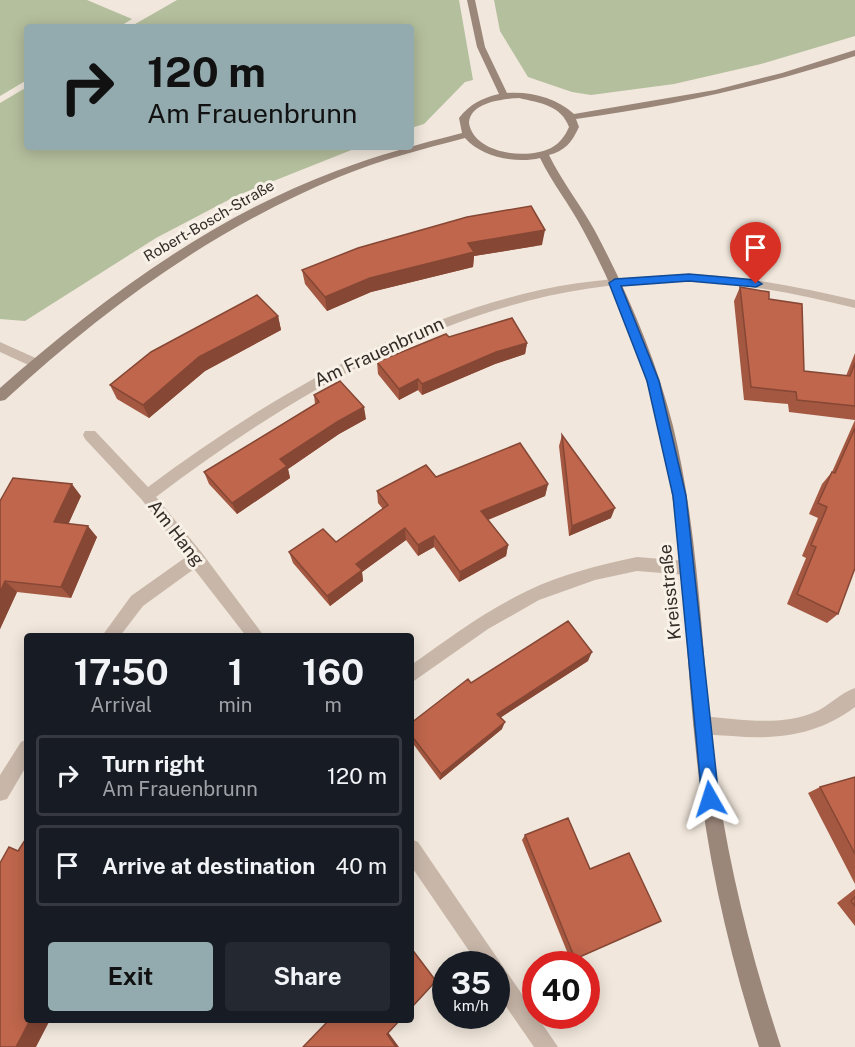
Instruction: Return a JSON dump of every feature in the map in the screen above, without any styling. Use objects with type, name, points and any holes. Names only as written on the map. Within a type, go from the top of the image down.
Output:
[{"type":"main road","points":[[471,0],[481,47],[504,96]]},
{"type":"main road","points":[[571,117],[709,93],[788,74],[855,53]]},
{"type":"main road","points":[[504,96],[536,97],[563,108],[571,117],[575,126],[574,135],[568,143],[544,155],[507,156],[476,144],[467,135],[464,118],[470,110],[490,99],[504,96]]},
{"type":"main road","name":"Robert-Bosch-Straße","points":[[414,150],[467,135]]},
{"type":"main road","name":"Robert-Bosch-Straße","points":[[0,396],[35,363],[144,277],[261,208],[313,183],[361,164],[412,150]]},
{"type":"main road","name":"Kreisstraße","points":[[544,155],[552,173],[588,230],[615,283],[638,337],[666,427],[680,496],[710,799],[729,898],[757,1008],[770,1047]]},
{"type":"street","name":"Am Frauenbrunn","points":[[147,496],[245,425],[306,386],[396,340],[480,309],[542,294],[615,283],[689,278],[745,282],[807,292],[855,304]]},
{"type":"street","points":[[0,347],[35,363]]},
{"type":"street","name":"Am Hang","points":[[90,435],[147,496],[254,633]]},
{"type":"street","points":[[112,633],[137,602],[197,558]]},
{"type":"street","points":[[414,673],[482,624],[534,595],[595,573],[637,564],[687,567]]},
{"type":"street","points":[[702,725],[773,731],[809,723],[837,711],[855,696]]},
{"type":"street","points":[[0,792],[24,753]]},
{"type":"street","points":[[414,853],[481,951]]},
{"type":"street","points":[[510,993],[547,1047]]},
{"type":"green space","points":[[0,0],[87,0],[132,19],[124,24],[24,24],[24,82],[0,96]]},
{"type":"green space","points":[[177,0],[459,0],[473,80],[465,82],[424,124],[414,127],[414,24],[135,24]]},
{"type":"green space","points":[[494,0],[855,0],[855,36],[761,64],[674,84],[591,95],[572,92],[528,77],[500,31]]},
{"type":"green space","points":[[24,89],[24,150],[351,150],[236,196],[156,238],[25,321],[0,319],[0,103]]},
{"type":"building","points":[[531,206],[545,230],[468,243],[474,252],[370,278],[325,297],[302,270],[358,248],[467,217]]},
{"type":"building","points":[[740,287],[769,292],[769,299],[802,304],[804,371],[850,376],[855,363],[855,406],[797,400],[796,392],[751,387]]},
{"type":"building","points":[[257,295],[278,316],[199,357],[143,405],[110,385],[151,352]]},
{"type":"building","points":[[512,318],[527,343],[496,352],[422,384],[418,379],[399,389],[377,362],[446,334],[449,337]]},
{"type":"building","points":[[340,381],[364,407],[280,459],[287,466],[232,503],[204,472],[319,402],[314,395]]},
{"type":"building","points":[[855,428],[855,568],[838,614],[797,594],[816,547],[811,545],[827,507],[818,503],[832,472],[835,473]]},
{"type":"building","points":[[562,435],[615,508],[572,526]]},
{"type":"building","points":[[520,443],[548,484],[481,511],[508,545],[460,572],[434,536],[418,545],[405,528],[356,564],[362,570],[327,596],[289,552],[323,529],[336,542],[388,505],[377,491],[426,465],[436,477]]},
{"type":"building","points":[[13,478],[72,484],[54,522],[88,526],[61,587],[5,581],[0,592],[0,501]]},
{"type":"building","points":[[568,621],[592,652],[497,714],[505,722],[441,774],[414,739],[414,721],[468,679],[471,683]]},
{"type":"building","points":[[855,777],[855,854],[820,787]]},
{"type":"building","points":[[568,818],[590,869],[629,853],[661,921],[593,951],[572,951],[525,835]]},
{"type":"building","points":[[24,842],[24,1023],[28,1023],[16,1047],[0,1047],[0,863],[9,847],[18,851]]},
{"type":"building","points":[[414,952],[432,976],[432,985],[414,1005]]},
{"type":"building","points":[[326,1023],[397,1023],[387,1034],[396,1047],[303,1047]]},
{"type":"route","points":[[710,799],[680,496],[666,427],[653,381],[634,326],[615,283],[689,278],[756,284]]}]
